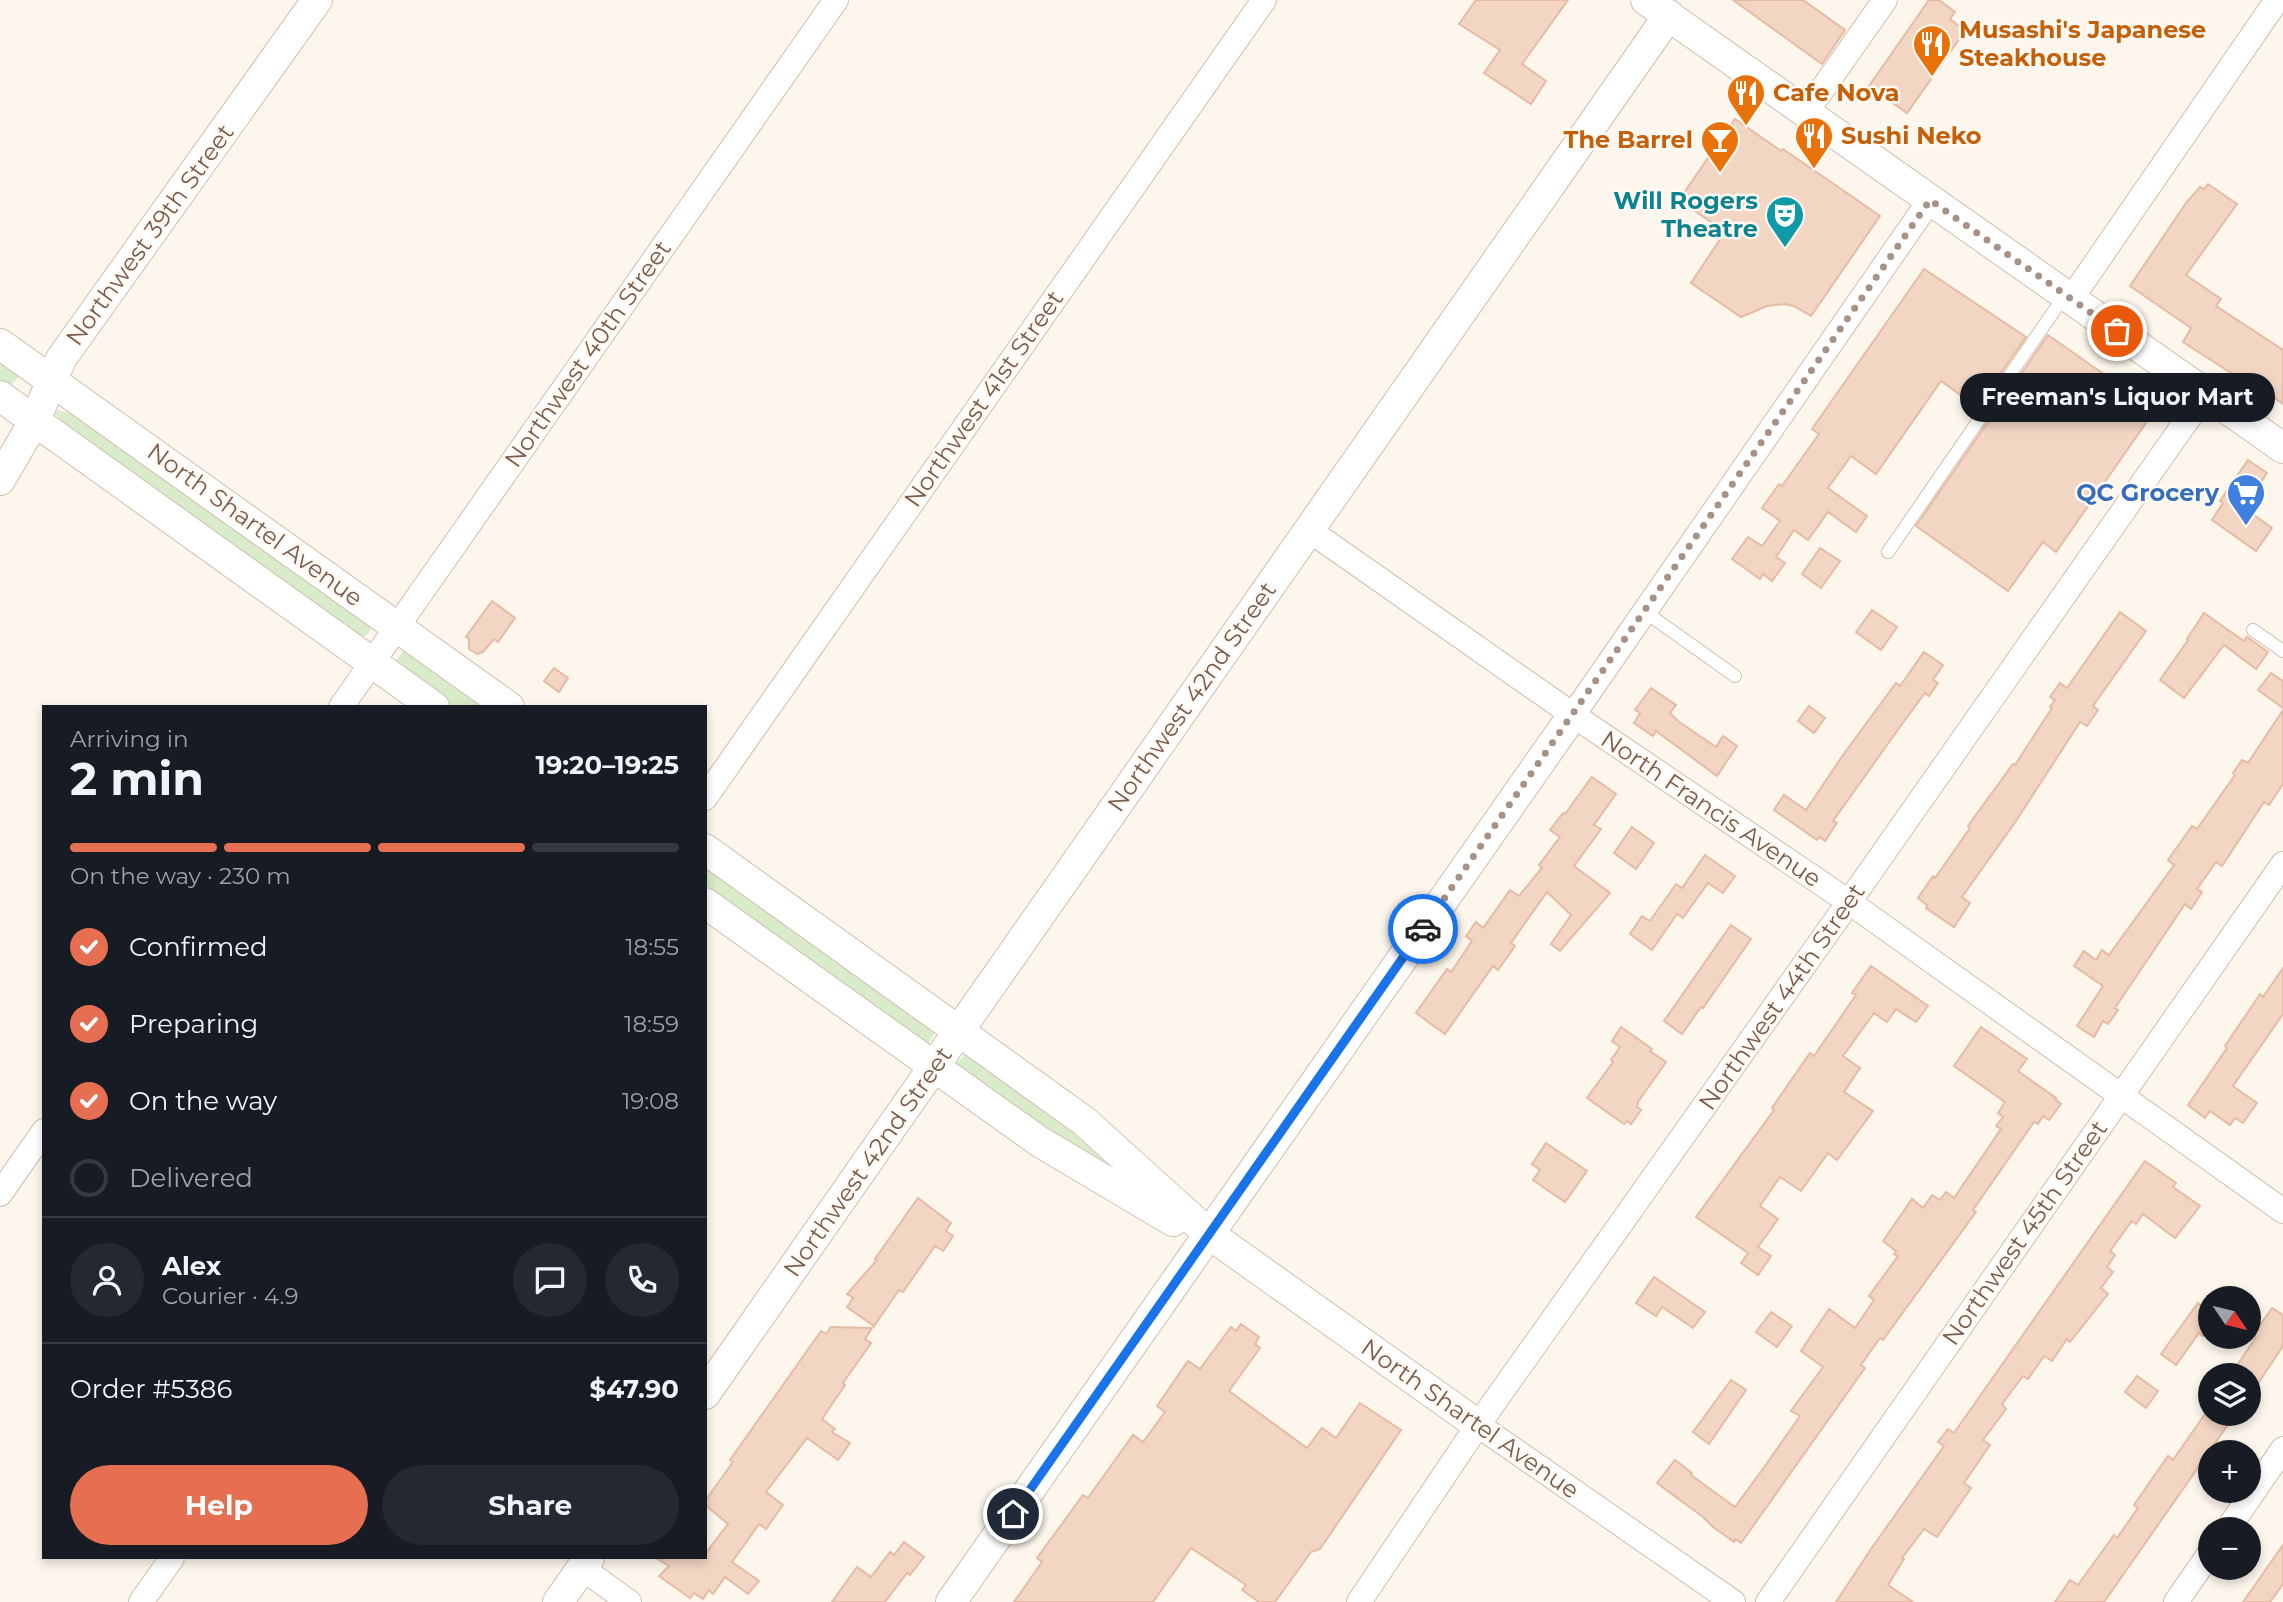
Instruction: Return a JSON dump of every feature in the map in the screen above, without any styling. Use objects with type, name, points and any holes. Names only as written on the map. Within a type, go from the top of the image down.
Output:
[{"type":"street","name":"Northwest 39th Street","points":[[0,480],[35,420],[61,359],[317,0]]},
{"type":"street","name":"Northwest 40th Street","points":[[342,705],[836,0]]},
{"type":"street","name":"Northwest 41st Street","points":[[707,795],[1264,0]]},
{"type":"street","points":[[1807,111],[1885,0]]},
{"type":"street","points":[[2068,297],[2277,0]]},
{"type":"street","points":[[1664,5],[1930,200],[2283,448]]},
{"type":"street","name":"Northwest 42nd Street","points":[[707,1391],[1309,530],[1664,5]]},
{"type":"street","points":[[951,1602],[1645,612],[1930,200]]},
{"type":"street","name":"North Shartel Avenue","points":[[0,344],[506,705]]},
{"type":"street","name":"Northwest 44th Street","points":[[1359,1602],[1478,1425],[2206,393]]},
{"type":"street","name":"North Shartel Avenue","points":[[0,396],[431,705]]},
{"type":"street","name":"North Francis Avenue","points":[[1309,530],[1573,715],[1849,902],[2283,1211]]},
{"type":"street","name":"North Shartel Avenue","points":[[707,850],[1084,1121],[1209,1234],[1733,1602]]},
{"type":"street","name":"Northwest 45th Street","points":[[1768,1602],[2283,864]]},
{"type":"street","name":"North Shartel Avenue","points":[[707,904],[1070,1162],[1131,1195],[1180,1226],[1209,1234]]},
{"type":"street","points":[[0,1194],[42,1134]]},
{"type":"street","points":[[2236,1517],[2283,1449]]},
{"type":"street","points":[[141,1602],[171,1559]]},
{"type":"street","points":[[558,1602],[586,1563],[629,1602]]},
{"type":"street","points":[[2176,1602],[2198,1570]]},
{"type":"lane","points":[[1888,552],[2068,297]]},
{"type":"lane","points":[[1645,612],[1735,676]]},
{"type":"lane","points":[[2253,630],[2283,651]]},
{"type":"green space","points":[[0,355],[23,372],[11,385],[0,382]]},
{"type":"green space","points":[[58,410],[89,419],[372,626],[368,634],[359,639],[69,432],[55,413]]},
{"type":"green space","points":[[406,647],[487,705],[449,705],[393,665]]},
{"type":"green space","points":[[707,862],[937,1028],[928,1045],[707,890]]},
{"type":"green space","points":[[966,1053],[1083,1132],[1108,1164],[1071,1149],[954,1067]]},
{"type":"building","points":[[1476,0],[1568,0],[1522,64],[1546,81],[1531,104],[1484,73],[1500,50],[1459,24]]},
{"type":"building","points":[[1733,0],[1803,0],[1845,30],[1822,64]]},
{"type":"building","points":[[1929,0],[1939,0],[1955,12],[1950,19],[1965,31],[1907,113],[1869,86]]},
{"type":"building","name":"Will Rogers Theatre","points":[[1735,119],[1880,216],[1811,316],[1794,306],[1784,304],[1767,306],[1741,317],[1691,283],[1725,232],[1679,200]]},
{"type":"building","points":[[2208,184],[2237,204],[2186,275],[2221,299],[2216,306],[2283,350],[2283,404],[2244,376],[2242,380],[2183,342],[2191,328],[2130,286],[2186,203],[2200,187],[2204,189]]},
{"type":"building","points":[[1924,269],[2026,337],[1977,407],[1941,381],[1876,474],[1851,456],[1828,488],[1867,516],[1856,532],[1828,512],[1808,540],[1794,530],[1776,557],[1785,563],[1772,581],[1763,574],[1760,579],[1732,559],[1748,537],[1762,546],[1780,521],[1762,508],[1779,484],[1782,486],[1819,434],[1812,429]]},
{"type":"building","points":[[2048,335],[2155,410],[2056,552],[2043,542],[2008,591],[1916,526]]},
{"type":"building","points":[[2248,460],[2267,473],[2244,508],[2272,528],[2256,551],[2212,520],[2223,503],[2220,501]]},
{"type":"building","points":[[1820,548],[1840,561],[1821,588],[1802,574]]},
{"type":"building","points":[[492,601],[515,618],[498,642],[494,639],[483,652],[477,654],[469,649],[469,639],[466,637]]},
{"type":"building","points":[[1872,610],[1897,627],[1881,650],[1856,632]]},
{"type":"building","points":[[2120,612],[2146,631],[2093,706],[2098,710],[2087,726],[2080,722],[2016,821],[1962,897],[1970,903],[1954,927],[1926,908],[1927,905],[1918,898],[1933,876],[1935,878],[1970,828],[1968,826],[2013,764],[2015,765],[2052,708],[2050,707],[2055,700],[2050,697],[2060,683],[2067,688]]},
{"type":"building","points":[[2204,613],[2244,641],[2247,637],[2268,652],[2256,669],[2224,645],[2184,698],[2160,680]]},
{"type":"building","points":[[1924,652],[1943,665],[1933,680],[1938,683],[1929,696],[1925,693],[1902,724],[1833,821],[1837,823],[1825,841],[1820,837],[1817,840],[1774,810],[1784,795],[1806,810],[1896,683],[1900,686]]},
{"type":"building","points":[[554,668],[568,678],[559,692],[544,681]]},
{"type":"building","points":[[2271,673],[2283,681],[2283,708],[2258,690]]},
{"type":"building","points":[[1651,688],[1676,705],[1670,713],[1678,721],[1716,747],[1723,736],[1737,746],[1717,776],[1656,731],[1653,736],[1634,723],[1640,713],[1635,710]]},
{"type":"building","points":[[1809,706],[1825,718],[1814,733],[1798,721]]},
{"type":"building","points":[[2283,710],[2283,784],[2269,805],[2264,802],[2222,866],[2216,862],[2197,889],[2202,892],[2191,909],[2185,904],[2115,1008],[2118,1010],[2108,1024],[2103,1021],[2094,1037],[2077,1026],[2103,986],[2074,966],[2084,951],[2096,960],[2102,950],[2109,955],[2174,865],[2168,860],[2192,826],[2197,829],[2235,775],[2233,773],[2242,760],[2248,763]]},
{"type":"building","points":[[1592,777],[1616,794],[1594,825],[1601,829],[1574,866],[1610,893],[1560,951],[1551,944],[1571,915],[1547,892],[1511,943],[1515,946],[1498,970],[1493,966],[1445,1034],[1416,1013],[1447,969],[1451,972],[1472,941],[1466,936],[1476,922],[1483,928],[1510,890],[1519,896],[1542,868],[1539,865],[1560,837],[1550,830]]},
{"type":"building","points":[[1632,827],[1654,843],[1636,869],[1614,853]]},
{"type":"building","points":[[1705,855],[1735,876],[1723,893],[1708,883],[1683,918],[1677,914],[1652,950],[1630,934],[1642,916],[1650,921],[1676,884],[1682,888]]},
{"type":"building","points":[[1731,925],[1751,939],[1682,1034],[1664,1021]]},
{"type":"building","points":[[1871,966],[1928,1006],[1916,1022],[1896,1009],[1887,1022],[1874,1013],[1843,1056],[1860,1068],[1844,1092],[1873,1111],[1837,1160],[1828,1153],[1801,1191],[1780,1177],[1760,1206],[1778,1219],[1758,1247],[1771,1256],[1758,1275],[1741,1263],[1748,1253],[1696,1217],[1774,1110],[1772,1108],[1810,1053],[1814,1056],[1856,995],[1852,993]]},
{"type":"building","points":[[2283,968],[2283,1014],[2233,1086],[2257,1103],[2243,1123],[2235,1118],[2230,1125],[2210,1111],[2205,1118],[2188,1105],[2260,994],[2263,997]]},
{"type":"building","points":[[1621,1027],[1666,1062],[1638,1102],[1637,1107],[1641,1110],[1631,1124],[1627,1121],[1624,1124],[1587,1098],[1613,1062],[1611,1060],[1620,1047],[1612,1041]]},
{"type":"building","points":[[1981,1027],[2027,1059],[2018,1071],[2061,1104],[2049,1120],[2043,1116],[2038,1124],[2034,1122],[1973,1210],[1976,1212],[1883,1340],[1880,1338],[1861,1365],[1865,1368],[1741,1543],[1735,1539],[1734,1542],[1657,1483],[1675,1460],[1735,1507],[1765,1466],[1800,1416],[1791,1411],[1823,1367],[1801,1351],[1829,1309],[1855,1328],[1874,1300],[1869,1296],[1898,1256],[1894,1254],[1896,1251],[1883,1241],[1912,1199],[1923,1208],[1932,1195],[1940,1200],[1946,1192],[1954,1198],[2001,1129],[1996,1126],[2003,1117],[1998,1113],[2005,1102],[1954,1066]]},
{"type":"building","points":[[1546,1143],[1587,1171],[1565,1202],[1533,1180],[1540,1170],[1532,1164]]},
{"type":"building","points":[[2145,1161],[2176,1183],[2173,1187],[2200,1206],[2175,1238],[2143,1214],[2136,1224],[2132,1221],[2110,1251],[2115,1255],[2107,1267],[2113,1272],[2101,1288],[2108,1294],[2070,1342],[2067,1339],[2052,1361],[2044,1356],[2028,1379],[2023,1376],[2002,1404],[2006,1409],[1983,1440],[1990,1445],[1964,1483],[1971,1488],[1937,1537],[1924,1529],[1902,1558],[1904,1559],[1888,1585],[1913,1602],[1836,1602],[1944,1446],[1938,1442],[1948,1429],[1954,1433]]},
{"type":"building","points":[[918,1198],[951,1223],[946,1231],[953,1236],[943,1251],[935,1246],[903,1292],[899,1290],[874,1326],[847,1307],[853,1298],[847,1294],[877,1260],[875,1259]]},
{"type":"building","points":[[1654,1277],[1705,1312],[1693,1328],[1662,1307],[1656,1316],[1636,1303]]},
{"type":"building","points":[[2198,1303],[2198,1334],[2176,1365],[2161,1354]]},
{"type":"building","points":[[2272,1308],[2283,1315],[2283,1346],[2261,1379],[2261,1363],[2239,1363],[2248,1349],[2261,1349],[2261,1324]]},
{"type":"building","points":[[1771,1312],[1792,1326],[1777,1347],[1756,1332]]},
{"type":"building","points":[[1241,1324],[1259,1337],[1255,1344],[1260,1348],[1229,1391],[1307,1448],[1322,1428],[1336,1438],[1360,1403],[1401,1430],[1320,1549],[1311,1552],[1275,1602],[1259,1602],[1242,1590],[1246,1585],[1191,1548],[1153,1602],[1014,1602],[1042,1562],[1037,1558],[1083,1495],[1088,1498],[1133,1435],[1143,1442],[1165,1412],[1157,1406],[1188,1361],[1200,1369],[1231,1327],[1236,1331]]},
{"type":"building","points":[[831,1327],[872,1328],[865,1339],[871,1343],[822,1419],[835,1429],[832,1432],[850,1443],[838,1460],[807,1438],[766,1492],[783,1505],[766,1529],[759,1524],[732,1562],[759,1581],[748,1594],[725,1577],[713,1594],[709,1590],[703,1599],[694,1593],[690,1598],[659,1576],[669,1566],[658,1559],[707,1559],[707,1551],[728,1524],[707,1507],[707,1498],[733,1462],[730,1460],[821,1331],[826,1334]]},
{"type":"building","points":[[2137,1376],[2158,1391],[2146,1408],[2125,1392]]},
{"type":"building","points":[[1731,1380],[1746,1390],[1709,1444],[1693,1432]]},
{"type":"building","points":[[2198,1424],[2227,1426],[2217,1440],[2198,1440],[2198,1468],[2104,1602],[2055,1602],[2070,1580],[2078,1585],[2114,1535],[2117,1538],[2138,1508],[2134,1505],[2168,1456],[2173,1460]]},
{"type":"building","points":[[904,1542],[924,1557],[910,1575],[907,1573],[885,1602],[832,1602],[857,1567],[871,1577],[890,1552],[894,1555]]},
{"type":"building","points":[[2283,1545],[2283,1584],[2270,1602],[2243,1602]]},
{"type":"way so far","points":[[1423,929],[1930,200],[2117,331]]},
{"type":"place","name":"Musashi's Japanese Steakhouse","points":[[1932,78]]},
{"type":"place","name":"Cafe Nova","points":[[1746,127]]},
{"type":"place","name":"Sushi Neko","points":[[1814,170]]},
{"type":"place","name":"The Barrel","points":[[1720,174]]},
{"type":"place","name":"Will Rogers Theatre","points":[[1785,249]]},
{"type":"place","name":"Freeman's Liquor Mart","points":[[2117,331]]},
{"type":"place","name":"QC Grocery","points":[[2246,527]]},
{"type":"route","points":[[1013,1514],[1423,929]]}]
